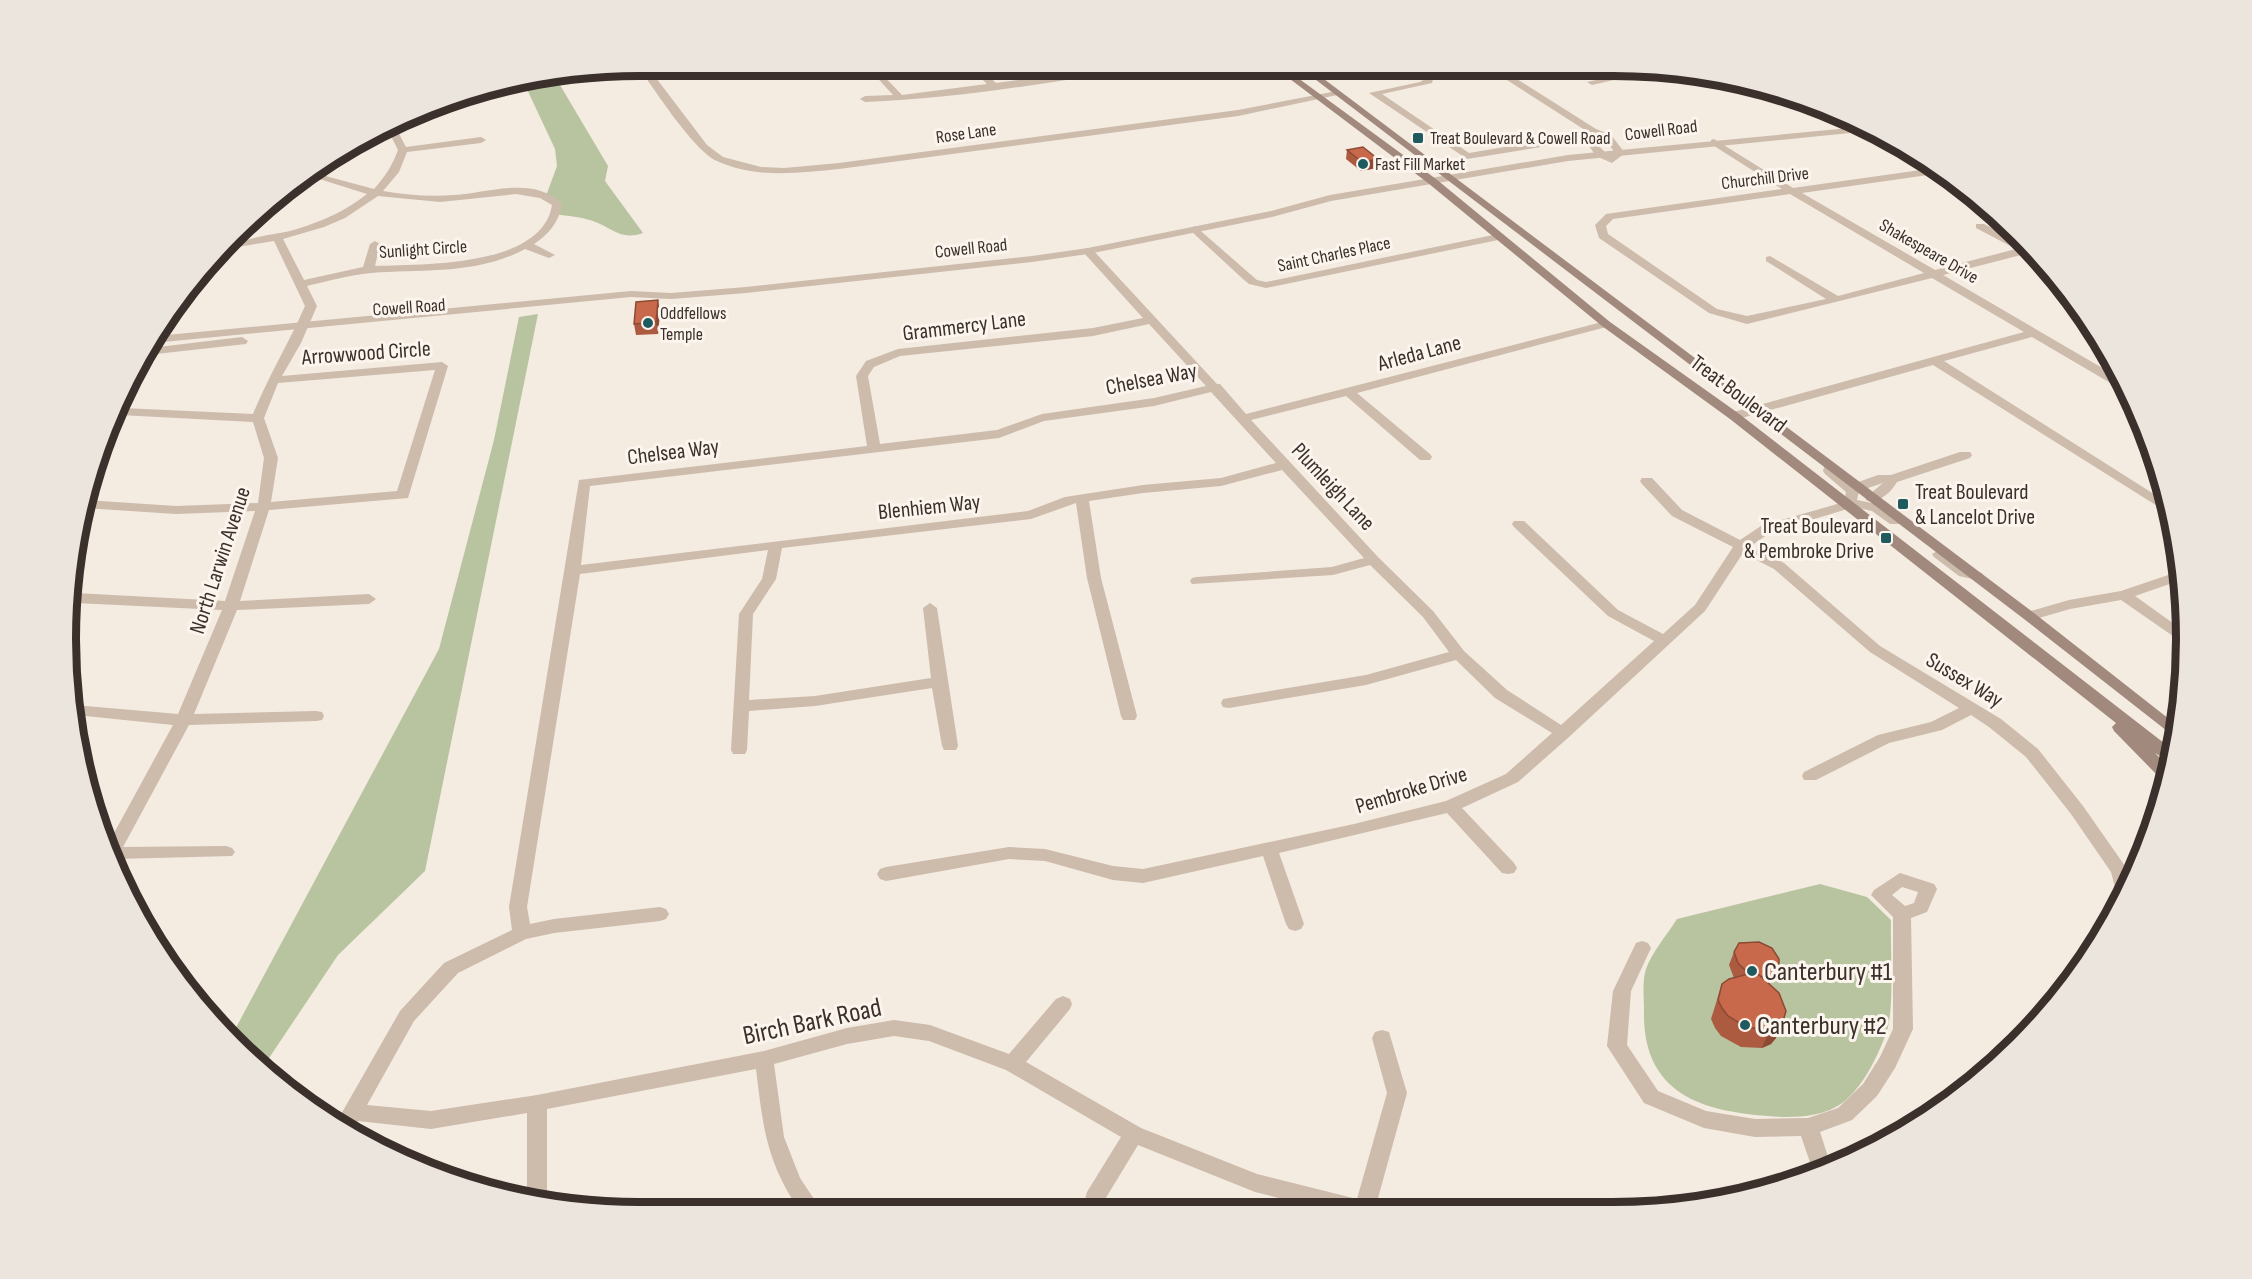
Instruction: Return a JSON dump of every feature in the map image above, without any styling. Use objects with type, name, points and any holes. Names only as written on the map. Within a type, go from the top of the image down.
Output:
[{"type":"main road","name":"Treat Boulevard","points":[[1291,76],[1437,185],[1606,324],[1734,416],[2164,752]]},
{"type":"main road","name":"Treat Boulevard","points":[[1314,76],[1977,576],[2169,727]]},
{"type":"main road","points":[[2053,663],[2160,768]]},
{"type":"street","name":"Rose Lane","points":[[650,76],[704,147],[720,159],[761,170],[784,171],[839,166],[1238,113],[1337,94]]},
{"type":"street","points":[[880,76],[900,98]]},
{"type":"street","points":[[983,76],[993,85]]},
{"type":"street","points":[[865,99],[900,98],[1073,76]]},
{"type":"street","points":[[1428,76],[1430,81],[1422,84],[1374,93],[1467,156],[1592,136],[1608,137],[1616,157]]},
{"type":"street","points":[[1495,76],[1509,78],[1592,136],[1600,154]]},
{"type":"street","points":[[1592,82],[1620,76]]},
{"type":"street","name":"Cowell Road","points":[[163,339],[301,329],[631,294],[671,296],[971,267],[1088,251],[1272,214],[1321,210],[1437,185],[1616,157],[1714,142],[1853,131]]},
{"type":"street","points":[[238,244],[278,239],[332,220],[377,192],[393,174],[403,150],[394,133]]},
{"type":"street","name":"Cowell Road","points":[[1455,182],[1568,158],[1600,154],[1616,157],[1724,149],[1800,140],[1808,136]]},
{"type":"street","points":[[403,150],[481,140]]},
{"type":"street","name":"Shakespeare Drive","points":[[1714,142],[1793,192],[2111,378]]},
{"type":"street","name":"Churchill Drive","points":[[1836,300],[1759,318],[1734,318],[1713,311],[1603,236],[1600,225],[1611,216],[1927,173]]},
{"type":"street","points":[[319,177],[335,180],[351,188],[377,192]]},
{"type":"street","name":"Sunlight Circle","points":[[300,284],[368,270],[434,269],[504,254],[526,245],[554,218],[557,204],[546,196],[525,191],[503,191],[442,199],[377,192]]},
{"type":"street","points":[[1980,226],[2012,243]]},
{"type":"street","name":"Saint Charles Place","points":[[1195,229],[1253,282],[1266,285],[1498,237]]},
{"type":"street","points":[[125,412],[258,418],[273,380],[311,306],[278,239]]},
{"type":"street","points":[[368,270],[375,244]]},
{"type":"street","points":[[526,245],[549,255]]},
{"type":"street","name":"Plumleigh Lane","points":[[1088,251],[1150,320],[1216,387],[1242,419],[1372,560],[1428,614],[1460,654],[1501,694],[1563,733]]},
{"type":"street","points":[[1770,259],[1836,300],[2022,253]]},
{"type":"street","name":"Grammercy Lane","points":[[874,447],[862,376],[870,364],[898,353],[1093,332],[1150,320]]},
{"type":"street","name":"Arleda Lane","points":[[1242,419],[1606,324]]},
{"type":"street","name":"Cowell Road","points":[[156,351],[301,329]]},
{"type":"street","points":[[1734,416],[2033,333]]},
{"type":"street","points":[[1934,360],[2158,502]]},
{"type":"street","name":"Arrowwood Circle","points":[[264,506],[403,495],[441,366],[273,380]]},
{"type":"street","name":"Chelsea Way","points":[[522,933],[518,907],[573,570],[584,483],[999,434],[1042,418],[1154,402],[1216,387]]},
{"type":"street","points":[[1349,392],[1425,457]]},
{"type":"street","name":"North Larwin Avenue","points":[[115,845],[184,720],[231,606],[264,506],[271,458],[258,418]]},
{"type":"street","points":[[1858,487],[1878,479],[1892,479],[1965,454]]},
{"type":"street","name":"Blenhiem Way","points":[[573,570],[1031,515],[1065,501],[1143,489],[1221,482],[1285,465]]},
{"type":"street","points":[[1830,466],[1830,471],[1853,491],[1848,504]]},
{"type":"street","points":[[1872,498],[1891,483],[1892,479]]},
{"type":"street","name":"Sussex Way","points":[[1647,481],[1677,513],[1779,566],[1875,649],[1995,723],[2032,753],[2076,810],[2119,871],[2122,879]]},
{"type":"street","points":[[1082,498],[1094,578],[1129,716]]},
{"type":"street","name":"Pembroke Drive","points":[[886,874],[1009,853],[1045,855],[1113,873],[1143,876],[1450,806],[1512,778],[1563,733],[1700,608],[1740,547],[1767,529],[1848,504],[1868,505],[1882,511],[1960,571],[1977,576]]},
{"type":"street","points":[[93,505],[176,510],[264,506]]},
{"type":"street","points":[[1519,524],[1613,613],[1663,640]]},
{"type":"street","points":[[739,750],[746,614],[752,600],[767,584],[773,567],[775,546]]},
{"type":"street","points":[[1197,581],[1334,571],[1372,560]]},
{"type":"street","points":[[2029,616],[2069,605],[2124,595],[2172,578]]},
{"type":"street","points":[[2124,595],[2176,632]]},
{"type":"street","points":[[78,598],[231,606],[369,599]]},
{"type":"street","points":[[930,608],[950,746]]},
{"type":"street","points":[[1229,703],[1366,680],[1460,654]]},
{"type":"street","points":[[741,706],[815,701],[939,682]]},
{"type":"street","points":[[1810,776],[1860,750],[1884,740],[1936,726],[1972,708]]},
{"type":"street","points":[[81,711],[184,720],[316,716]]},
{"type":"street","points":[[1450,806],[1508,868]]},
{"type":"street","points":[[1269,849],[1295,924]]},
{"type":"street","points":[[119,854],[226,852]]},
{"type":"street","points":[[348,1120],[407,1016],[451,968],[522,933],[554,926],[660,914]]},
{"type":"street","points":[[1642,948],[1622,991],[1617,1046],[1651,1097],[1704,1119],[1755,1128],[1809,1127],[1845,1114],[1870,1090],[1888,1062],[1903,1029],[1902,914]]},
{"type":"street","points":[[1013,1064],[1063,1004]]},
{"type":"street","name":"Birch Bark Road","points":[[348,1120],[431,1120],[537,1103],[764,1059],[847,1036],[894,1028],[930,1033],[1013,1064],[1134,1134],[1255,1183],[1330,1202]]},
{"type":"street","points":[[1367,1202],[1397,1094],[1382,1038]]},
{"type":"street","points":[[764,1059],[774,1137],[792,1182],[806,1202]]},
{"type":"street","points":[[537,1103],[537,1193]]},
{"type":"street","points":[[1809,1127],[1820,1163]]},
{"type":"street","points":[[1094,1202],[1134,1134]]},
{"type":"green space","points":[[558,82],[608,166],[605,181],[643,233],[622,235],[589,220],[555,214],[557,204],[546,196],[557,166],[555,149],[526,88]]},
{"type":"green space","points":[[538,314],[425,871],[338,955],[267,1062],[234,1031],[439,649],[494,440],[519,317]]},
{"type":"green space","points":[[1820,884],[1867,897],[1891,920],[1889,1023],[1879,1052],[1865,1078],[1838,1106],[1819,1114],[1799,1117],[1768,1116],[1719,1109],[1679,1092],[1664,1078],[1653,1060],[1646,1038],[1644,979],[1646,969],[1660,944],[1677,919]]},
{"type":"building","points":[[1363,147],[1378,159],[1362,162],[1347,150]]},
{"type":"building","points":[[658,300],[656,322],[634,324],[636,302]]},
{"type":"building","points":[[1759,942],[1772,948],[1779,959],[1779,964],[1773,973],[1761,977],[1756,972],[1749,974],[1738,963],[1734,952],[1739,943]]},
{"type":"building","points":[[1756,972],[1779,993],[1786,1011],[1778,1025],[1770,1028],[1748,1028],[1728,1016],[1718,1000],[1722,984],[1729,979]]},
{"type":"place","name":"Treat Boulevard & Cowell Road","points":[[1418,138]]},
{"type":"place","name":"Fast Fill Market","points":[[1363,164]]},
{"type":"place","name":"Oddfellows Temple","points":[[648,323]]},
{"type":"place","name":"Treat Boulevard & Lancelot Drive","points":[[1903,504]]},
{"type":"place","name":"Treat Boulevard & Pembroke Drive","points":[[1886,538]]},
{"type":"place","name":"Canterbury #1","points":[[1752,971]]},
{"type":"place","name":"Canterbury #2","points":[[1745,1025]]}]
